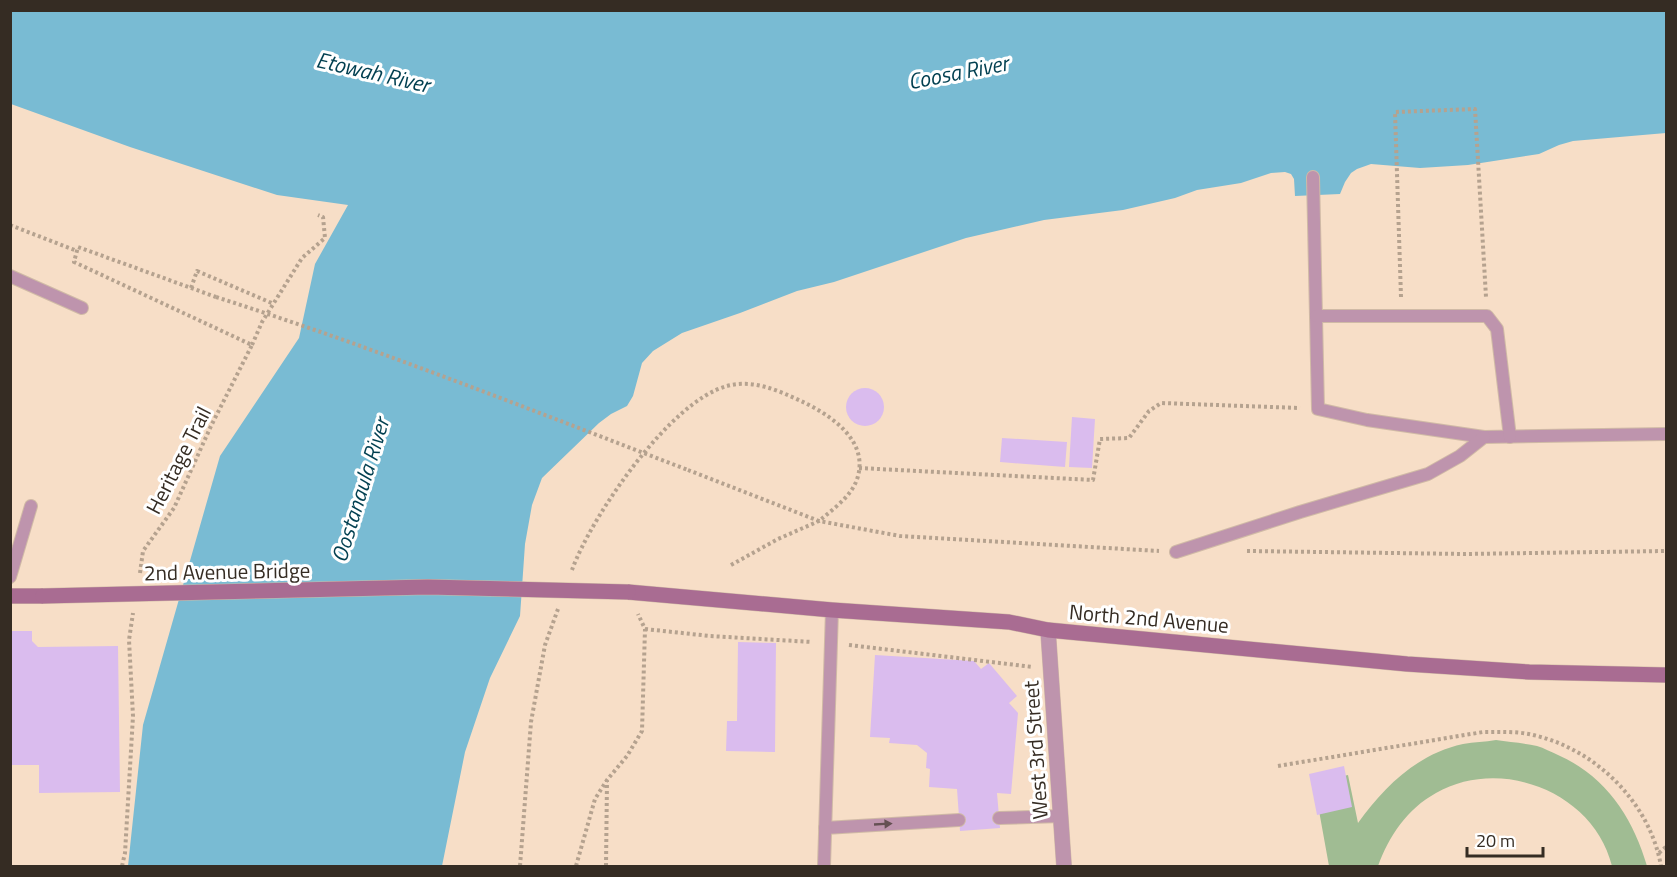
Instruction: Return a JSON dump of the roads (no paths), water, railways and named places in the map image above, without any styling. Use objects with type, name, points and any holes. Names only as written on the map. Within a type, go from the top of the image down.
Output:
[{"type":"main road","name":"2nd Avenue Bridge","points":[[10,596],[417,587],[628,592]]},
{"type":"main road","name":"North 2nd Avenue","points":[[628,592],[832,610],[1010,622],[1048,630],[1407,664],[1529,672],[1666,675]]},
{"type":"street","name":"West 3rd Street","points":[[1048,630],[1064,867]]},
{"type":"lane","points":[[1313,177],[1318,409],[1367,420],[1484,437],[1666,434]]},
{"type":"lane","points":[[10,276],[82,308]]},
{"type":"lane","points":[[1316,316],[1487,316],[1497,329],[1510,437]]},
{"type":"lane","points":[[1176,552],[1428,474],[1460,456],[1484,437]]},
{"type":"lane","points":[[10,577],[31,506]]},
{"type":"lane","points":[[824,867],[832,610]]},
{"type":"lane","points":[[999,818],[1061,816]]},
{"type":"lane","points":[[825,828],[959,820]]},
{"type":"water","points":[[10,11],[1666,11],[1666,133],[1573,141],[1539,154],[1468,165],[1420,168],[1371,164],[1351,173],[1340,194],[1295,196],[1294,179],[1291,174],[1271,173],[1241,183],[1197,190],[1175,198],[1123,210],[1044,220],[966,238],[834,282],[797,291],[682,333],[653,351],[642,363],[633,396],[627,406],[599,423],[542,478],[532,505],[525,544],[520,616],[490,678],[465,752],[442,866],[128,866],[143,725],[220,456],[299,338],[315,264],[348,205],[277,195],[130,147],[11,104]]},
{"type":"water label","name":"Etowah River","points":[[373,72]]},
{"type":"water label","name":"Coosa River","points":[[958,72]]},
{"type":"water label","name":"Oostanaula River","points":[[360,490]]}]
